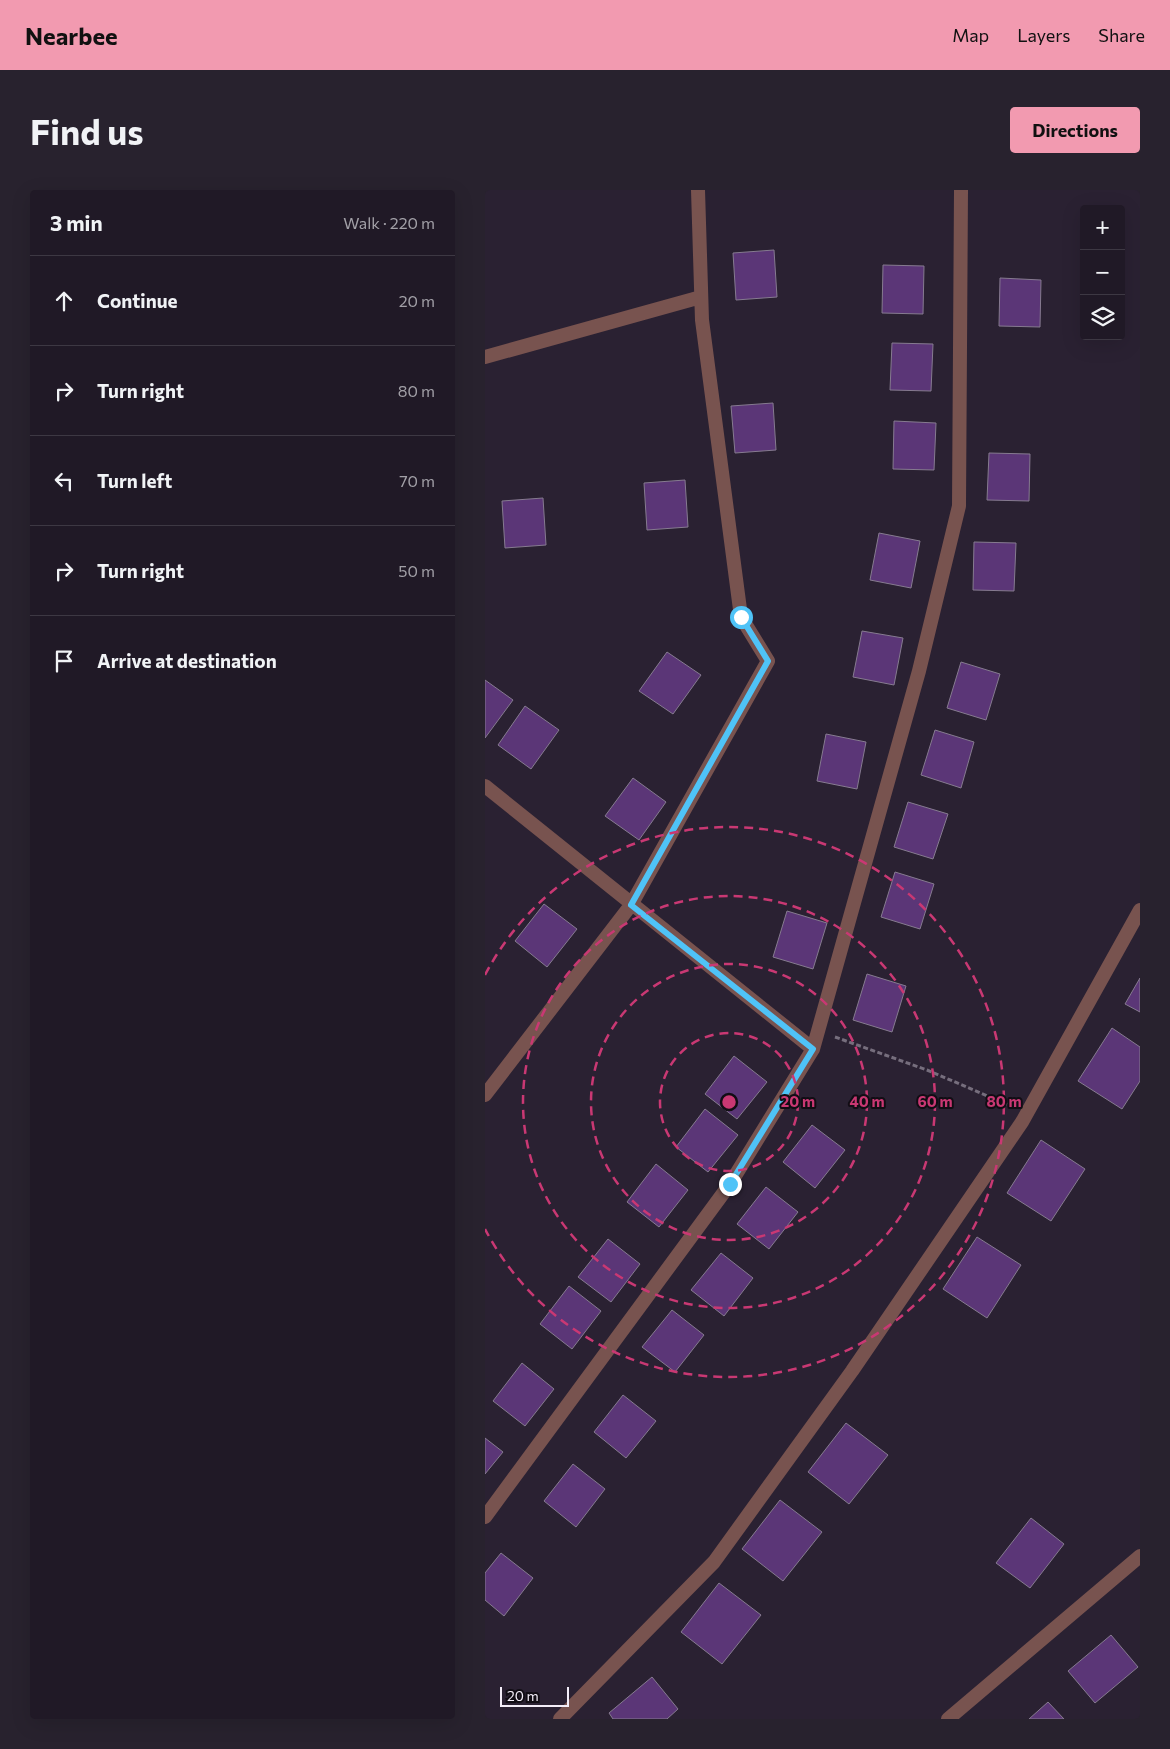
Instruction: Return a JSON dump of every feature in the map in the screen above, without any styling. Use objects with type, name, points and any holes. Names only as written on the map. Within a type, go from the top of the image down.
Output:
[{"type":"street","points":[[485,1095],[631,905],[768,661],[741,617],[702,320],[698,190]]},
{"type":"street","points":[[485,1517],[730,1184],[813,1049],[919,671],[959,506],[961,190]]},
{"type":"street","points":[[485,357],[701,297]]},
{"type":"street","points":[[485,786],[631,905],[813,1049]]},
{"type":"street","points":[[561,1719],[714,1562],[852,1371],[1027,1114],[1140,910]]},
{"type":"street","points":[[948,1719],[1140,1556]]},
{"type":"path","points":[[818,1030],[927,1070],[1027,1114]]},
{"type":"building","points":[[774,250],[777,297],[736,300],[733,253]]},
{"type":"building","points":[[883,265],[924,266],[923,314],[882,313]]},
{"type":"building","points":[[1000,278],[1041,280],[1040,327],[999,326]]},
{"type":"building","points":[[892,343],[933,344],[931,391],[890,390]]},
{"type":"building","points":[[773,403],[776,450],[735,453],[731,406]]},
{"type":"building","points":[[894,421],[936,423],[934,470],[893,469]]},
{"type":"building","points":[[989,453],[1030,454],[1029,501],[987,500]]},
{"type":"building","points":[[685,480],[688,527],[647,530],[644,483]]},
{"type":"building","points":[[543,498],[546,545],[505,548],[502,501]]},
{"type":"building","points":[[879,533],[920,541],[911,588],[870,580]]},
{"type":"building","points":[[974,542],[1016,543],[1014,591],[973,590]]},
{"type":"building","points":[[862,631],[903,638],[894,685],[853,677]]},
{"type":"building","points":[[667,652],[701,675],[673,714],[639,691]]},
{"type":"building","points":[[961,662],[1000,674],[986,720],[947,708]]},
{"type":"building","points":[[485,680],[513,700],[485,738]]},
{"type":"building","points":[[525,706],[559,730],[531,769],[498,745]]},
{"type":"building","points":[[935,730],[974,742],[961,788],[921,775]]},
{"type":"building","points":[[826,734],[866,742],[857,789],[817,781]]},
{"type":"building","points":[[633,778],[666,802],[639,840],[605,816]]},
{"type":"building","points":[[908,802],[948,814],[933,859],[894,847]]},
{"type":"building","points":[[895,872],[934,884],[920,929],[881,917]]},
{"type":"building","points":[[544,904],[577,929],[547,967],[515,941]]},
{"type":"building","points":[[787,911],[827,923],[813,969],[773,957]]},
{"type":"building","points":[[867,974],[906,986],[892,1032],[853,1020]]},
{"type":"building","points":[[1140,978],[1140,1012],[1125,1004]]},
{"type":"building","points":[[1112,1028],[1140,1047],[1140,1081],[1122,1109],[1078,1081]]},
{"type":"building","points":[[734,1056],[767,1082],[737,1119],[705,1094]]},
{"type":"building","points":[[705,1109],[738,1135],[708,1172],[676,1147]]},
{"type":"building","points":[[812,1125],[845,1150],[815,1188],[783,1162]]},
{"type":"building","points":[[1041,1140],[1085,1169],[1051,1221],[1007,1193]]},
{"type":"building","points":[[656,1164],[688,1190],[659,1227],[627,1202]]},
{"type":"building","points":[[766,1187],[798,1212],[769,1249],[737,1224]]},
{"type":"building","points":[[977,1237],[1021,1265],[987,1318],[943,1289]]},
{"type":"building","points":[[608,1239],[640,1264],[611,1302],[578,1277]]},
{"type":"building","points":[[721,1253],[753,1278],[724,1316],[691,1290]]},
{"type":"building","points":[[569,1286],[601,1311],[572,1349],[540,1324]]},
{"type":"building","points":[[672,1310],[704,1335],[675,1372],[642,1347]]},
{"type":"building","points":[[522,1363],[554,1389],[525,1426],[493,1401]]},
{"type":"building","points":[[623,1395],[656,1421],[626,1458],[594,1432]]},
{"type":"building","points":[[846,1423],[888,1455],[849,1504],[808,1472]]},
{"type":"building","points":[[485,1438],[503,1452],[485,1474]]},
{"type":"building","points":[[573,1464],[605,1489],[576,1527],[544,1501]]},
{"type":"building","points":[[780,1500],[822,1532],[783,1581],[742,1549]]},
{"type":"building","points":[[1031,1518],[1064,1544],[1030,1588],[996,1563]]},
{"type":"building","points":[[501,1553],[533,1578],[504,1616],[485,1600],[485,1573]]},
{"type":"building","points":[[719,1583],[761,1615],[722,1664],[681,1632]]},
{"type":"building","points":[[1111,1635],[1138,1667],[1095,1703],[1068,1671]]},
{"type":"building","points":[[652,1677],[678,1709],[667,1719],[613,1719],[609,1713]]},
{"type":"building","points":[[1048,1702],[1064,1719],[1029,1719]]},
{"type":"route","points":[[730,1184],[813,1049],[631,905],[768,661],[741,617]]}]
